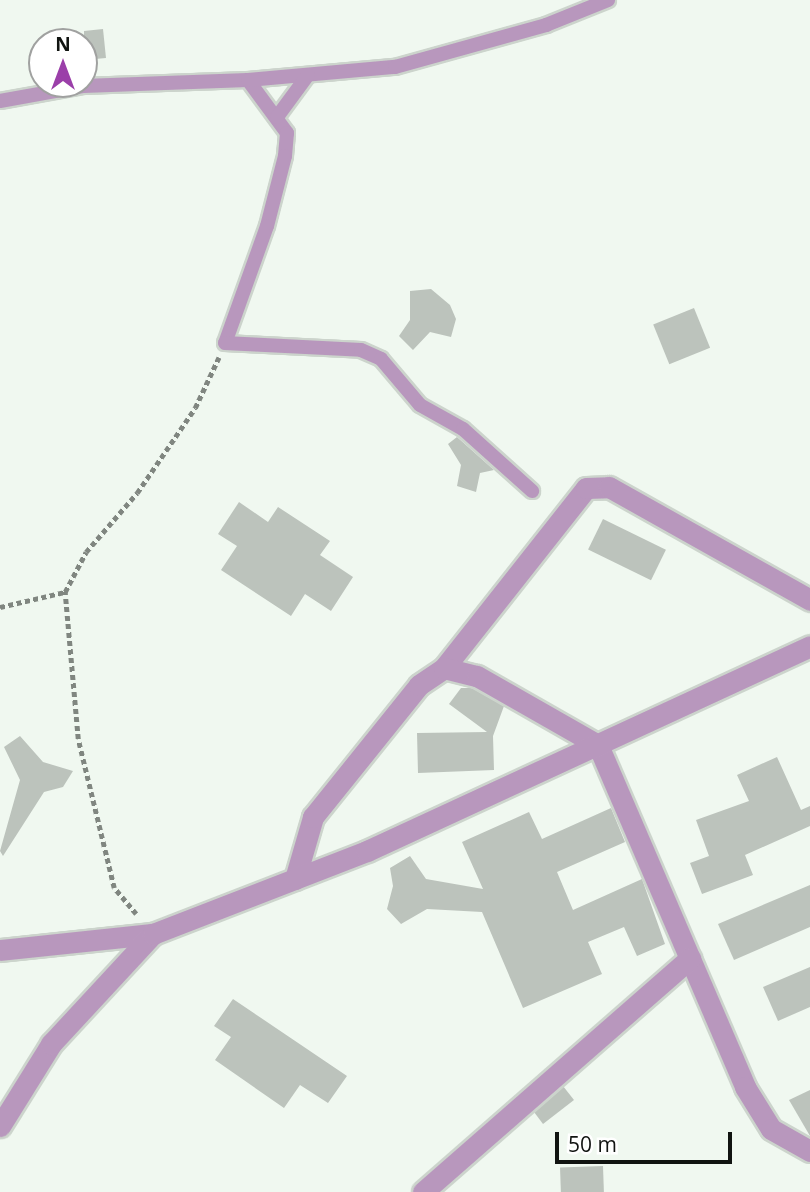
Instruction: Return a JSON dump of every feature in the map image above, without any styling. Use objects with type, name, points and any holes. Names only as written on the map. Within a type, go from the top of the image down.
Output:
[{"type":"street","points":[[295,879],[313,817],[418,685],[444,668],[586,488],[609,487],[810,600]]},
{"type":"street","points":[[0,950],[153,934],[367,851],[810,646]]},
{"type":"street","points":[[444,668],[477,676],[598,745],[745,1087],[771,1129],[810,1151]]},
{"type":"street","points":[[0,1126],[51,1044],[153,934]]},
{"type":"street","points":[[422,1192],[690,958]]},
{"type":"lane","points":[[0,101],[83,86],[248,80],[395,67],[545,25],[608,0]]},
{"type":"lane","points":[[276,117],[307,75]]},
{"type":"lane","points":[[248,80],[287,133],[285,156],[246,290],[225,343],[361,351],[381,359],[420,405],[463,429],[532,491]]},
{"type":"path","points":[[153,934],[114,888],[100,838],[78,739],[65,592],[86,552],[137,493],[195,408],[225,343]]},
{"type":"path","points":[[0,607],[65,592]]},
{"type":"building","points":[[103,29],[106,58],[98,59],[98,30]]},
{"type":"building","points":[[431,289],[450,305],[456,319],[451,337],[430,332],[413,350],[399,336],[410,320],[410,291]]},
{"type":"building","points":[[694,308],[710,348],[669,364],[653,324]]},
{"type":"building","points":[[457,437],[494,470],[480,473],[476,492],[457,486],[461,465],[448,444]]},
{"type":"building","points":[[239,502],[268,522],[278,507],[330,541],[320,555],[353,577],[331,611],[305,594],[291,616],[221,570],[237,546],[218,534]]},
{"type":"building","points":[[603,519],[666,550],[651,580],[588,550]]},
{"type":"building","points":[[461,688],[472,688],[504,706],[493,736],[494,770],[418,773],[417,733],[487,732],[449,704]]},
{"type":"building","points":[[20,736],[43,762],[73,771],[63,787],[44,792],[3,856],[0,851],[20,780],[4,747]]},
{"type":"building","points":[[777,757],[801,810],[810,806],[810,826],[745,855],[753,875],[702,894],[690,863],[709,856],[696,820],[749,801],[737,775]]},
{"type":"building","points":[[611,808],[625,842],[557,872],[573,910],[642,879],[665,944],[637,956],[624,927],[588,942],[602,974],[523,1008],[482,912],[427,909],[401,924],[387,909],[393,886],[390,868],[410,856],[426,879],[483,889],[462,842],[529,812],[542,839]]},
{"type":"building","points":[[810,885],[810,927],[734,960],[718,924]]},
{"type":"building","points":[[810,967],[810,1007],[778,1021],[763,987]]},
{"type":"building","points":[[233,999],[347,1076],[328,1103],[300,1085],[284,1108],[215,1060],[231,1037],[214,1026]]},
{"type":"building","points":[[563,1086],[574,1100],[543,1124],[534,1112]]},
{"type":"building","points":[[810,1090],[810,1136],[789,1100]]},
{"type":"building","points":[[603,1166],[604,1192],[561,1192],[560,1168]]}]
